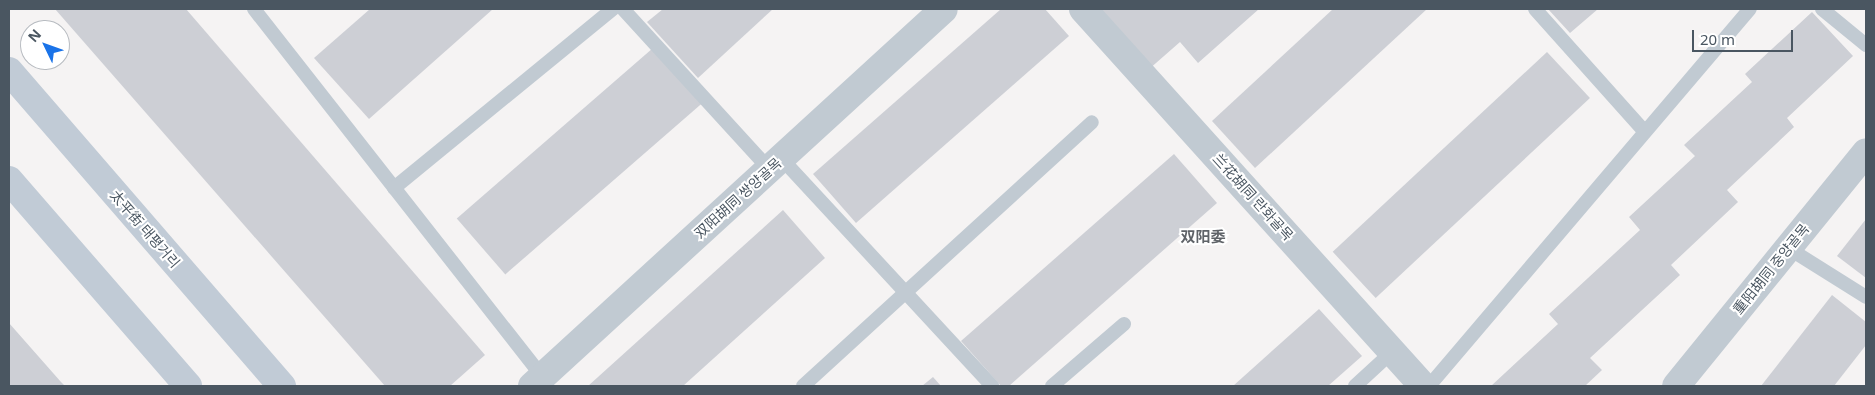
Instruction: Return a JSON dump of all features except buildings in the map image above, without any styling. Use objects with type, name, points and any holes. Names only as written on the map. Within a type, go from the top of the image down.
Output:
[{"type":"main road","name":"太平街 태평거리","points":[[9,71],[282,386]]},
{"type":"main road","points":[[9,180],[188,386]]},
{"type":"street","name":"双阳胡同 쌍양골목","points":[[541,383],[775,163],[944,9]]},
{"type":"street","name":"兰花胡同 란화골목","points":[[1083,9],[1423,386]]},
{"type":"street","name":"重阳胡同 중양골목","points":[[1676,386],[1866,152]]},
{"type":"lane","points":[[394,188],[613,9]]},
{"type":"lane","points":[[623,9],[906,292],[992,386]]},
{"type":"lane","points":[[1535,9],[1644,131]]},
{"type":"lane","points":[[1429,386],[1644,131],[1750,9]]},
{"type":"lane","points":[[1822,9],[1866,44]]},
{"type":"lane","points":[[260,11],[541,383]]},
{"type":"lane","points":[[803,386],[1092,122]]},
{"type":"lane","points":[[1788,248],[1866,297]]},
{"type":"lane","points":[[1052,386],[1124,324]]},
{"type":"lane","points":[[1355,386],[1392,352]]},
{"type":"district","name":"双阳委","points":[[1203,237]]}]
